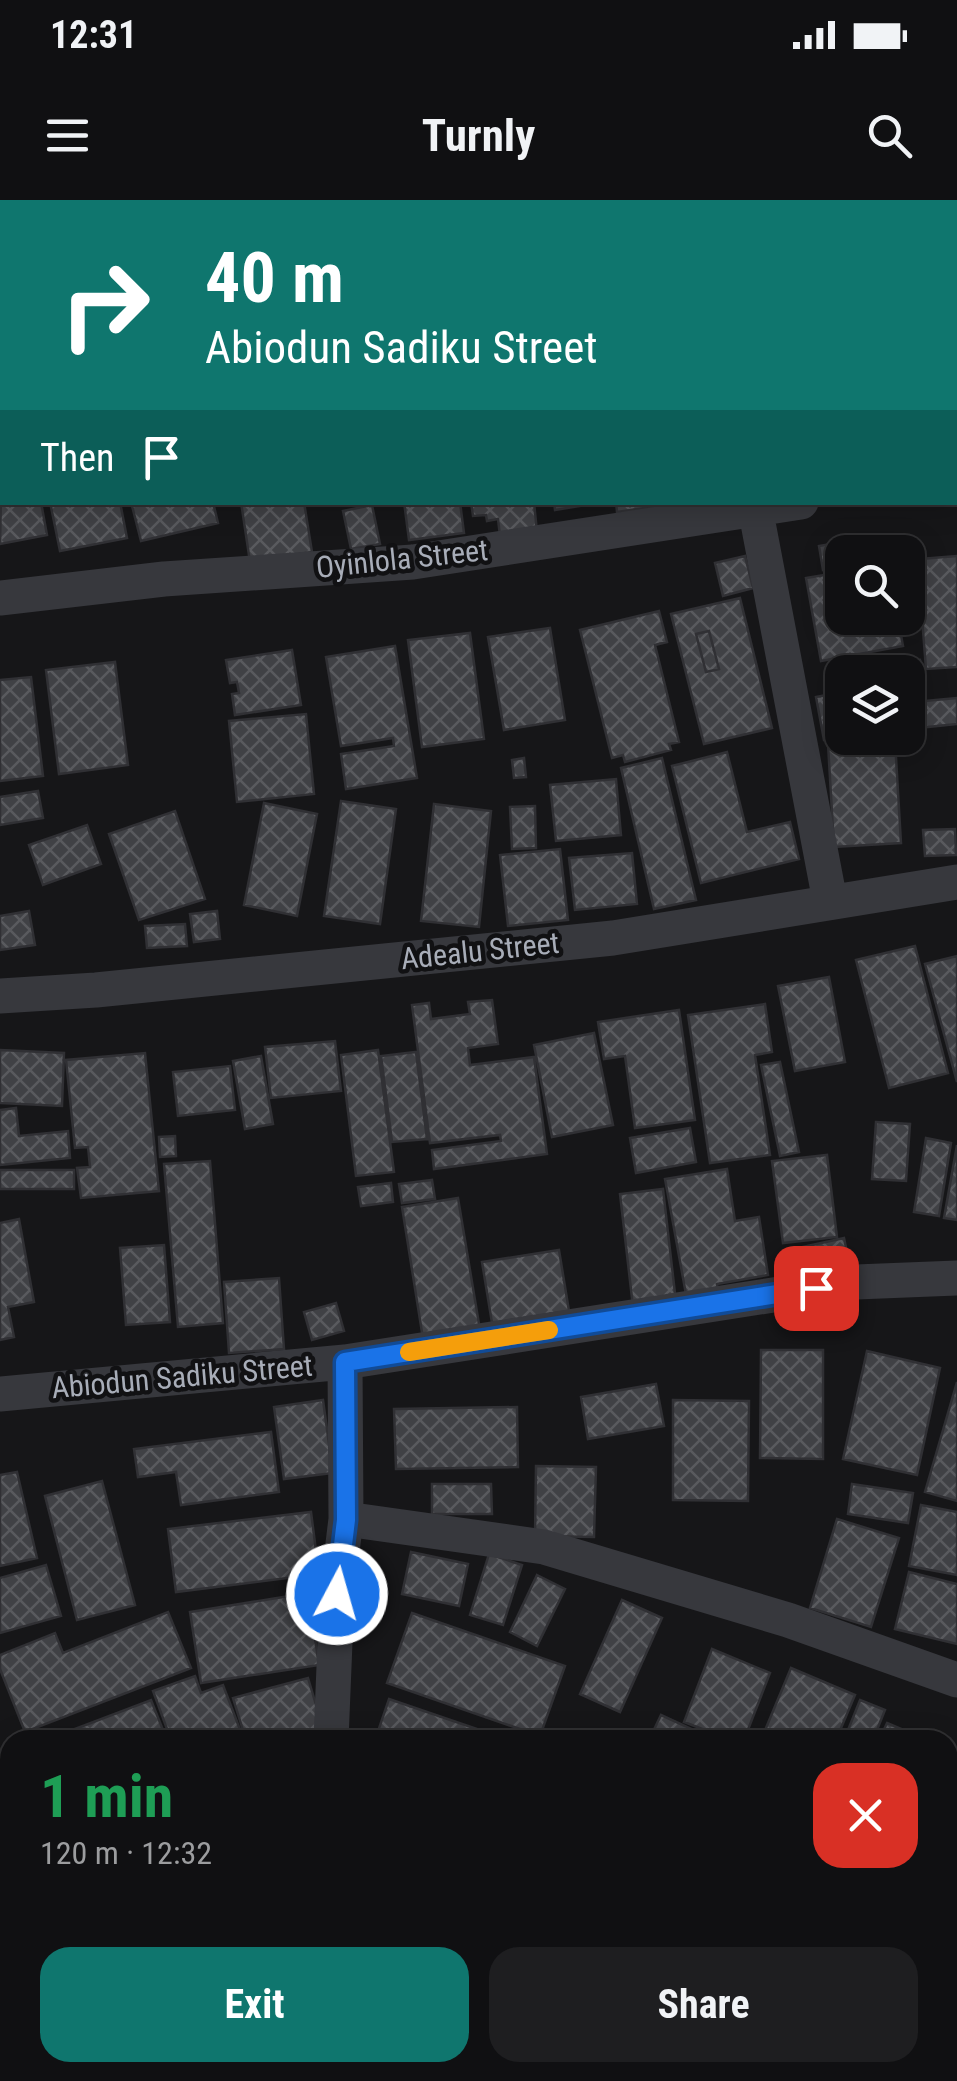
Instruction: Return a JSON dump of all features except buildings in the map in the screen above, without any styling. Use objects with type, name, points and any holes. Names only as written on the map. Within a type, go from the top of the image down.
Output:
[{"type":"street","name":"Oyinlola Street","points":[[0,598],[164,580],[413,562],[755,507]]},
{"type":"street","points":[[755,507],[830,901]]},
{"type":"street","name":"Adealu Street","points":[[0,996],[96,990],[612,938],[957,882]]},
{"type":"street","name":"Abiodun Sadiku Street","points":[[0,1394],[345,1362],[856,1282],[957,1278]]},
{"type":"street","points":[[331,1730],[337,1594],[346,1520],[345,1362]]},
{"type":"street","points":[[346,1520],[544,1547],[788,1620],[957,1680]]},
{"type":"slow traffic","points":[[409,1352],[549,1330]]},
{"type":"route","points":[[337,1594],[346,1520],[345,1362],[816,1288]]}]
